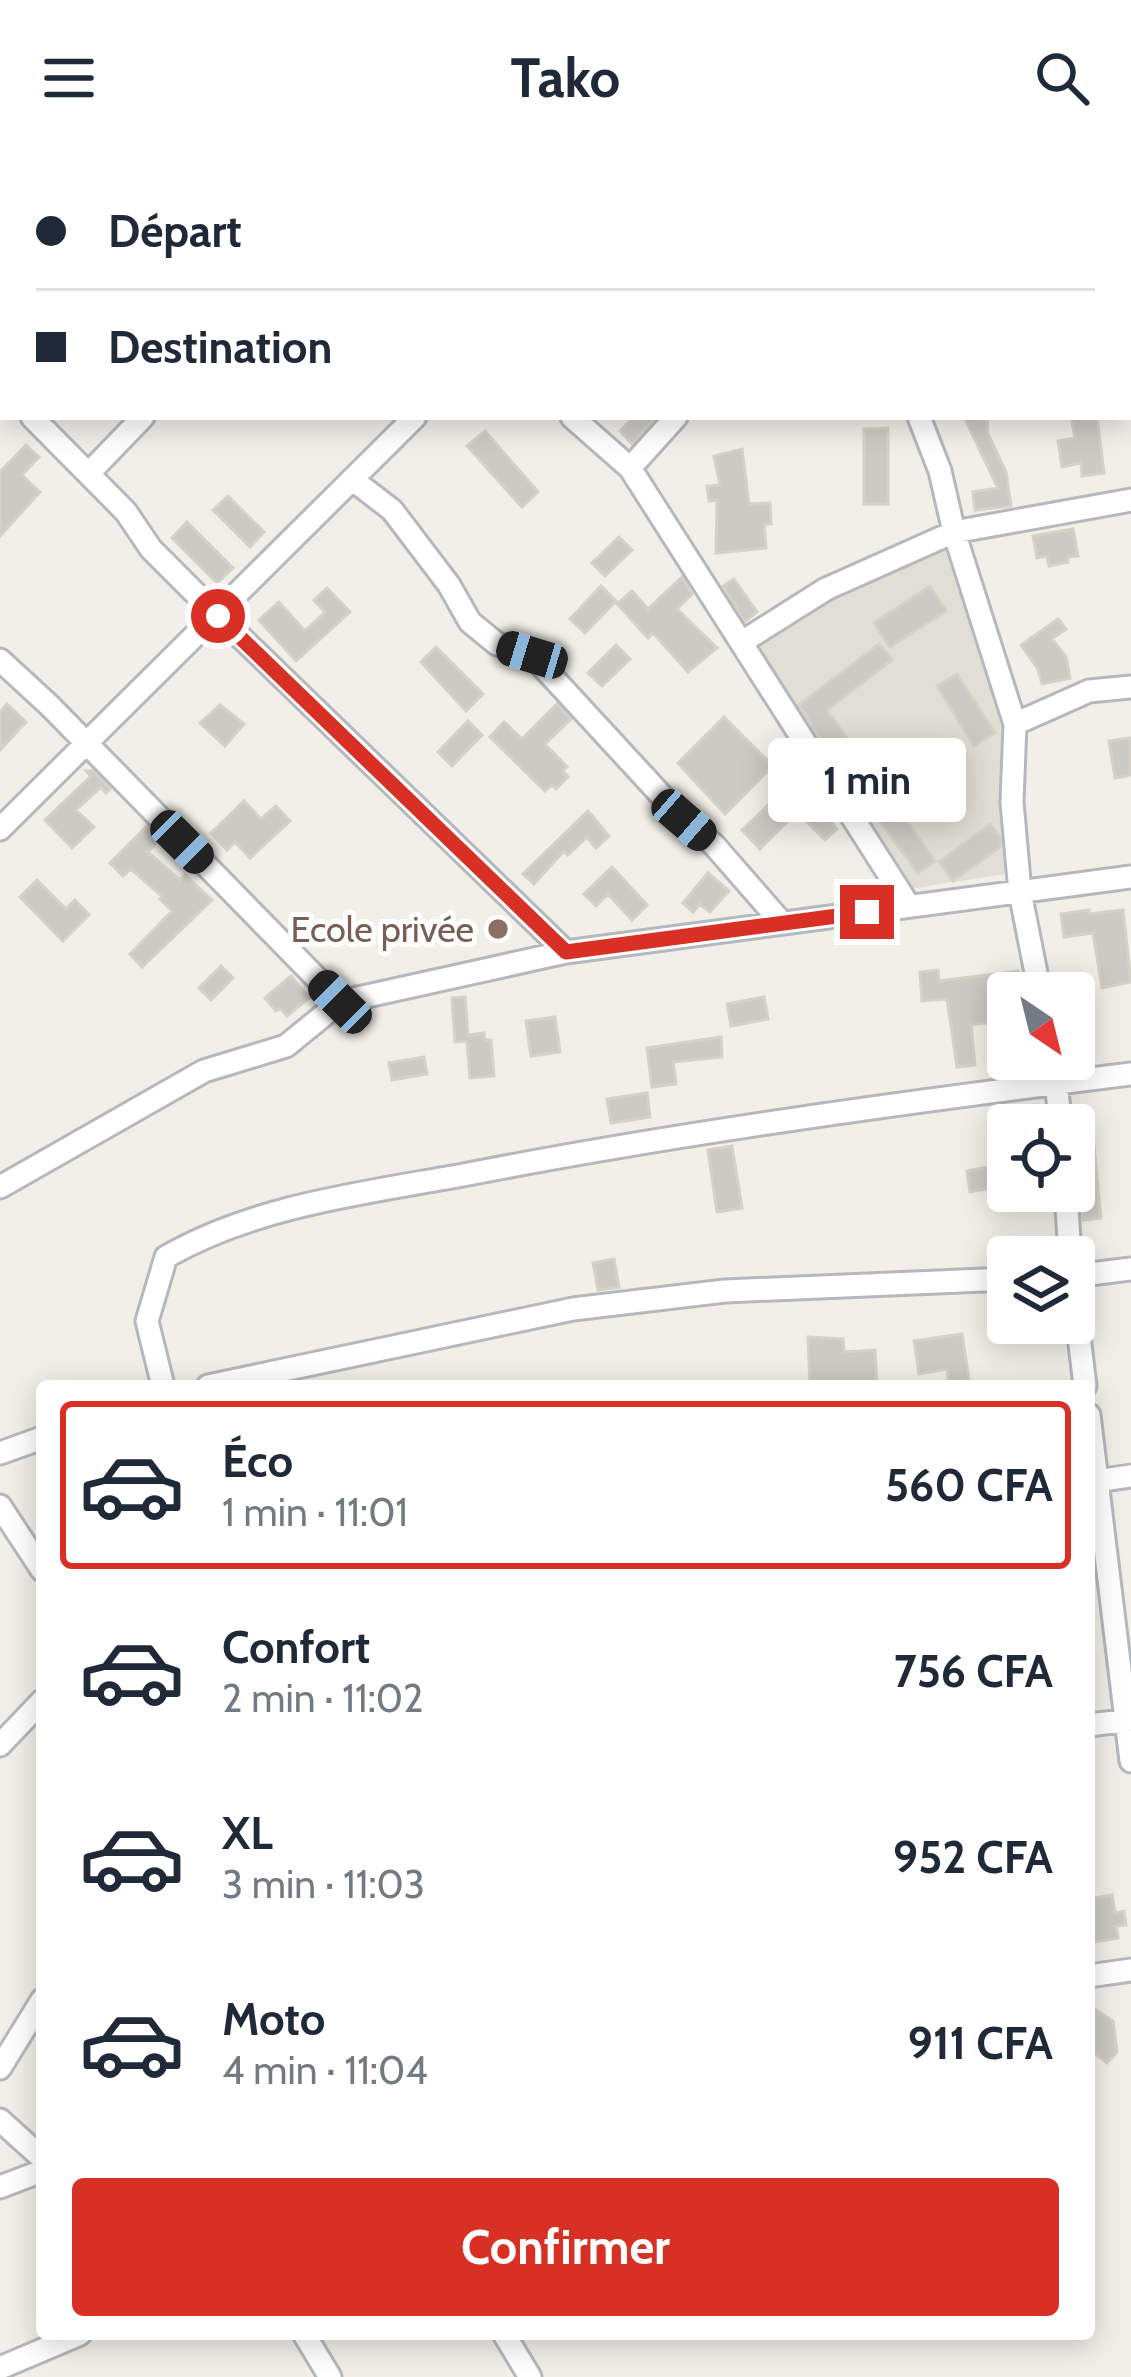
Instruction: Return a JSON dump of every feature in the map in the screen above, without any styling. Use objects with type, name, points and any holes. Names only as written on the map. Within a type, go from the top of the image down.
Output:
[{"type":"street","points":[[35,420],[126,512],[151,549],[566,952]]},
{"type":"street","points":[[90,472],[139,420]]},
{"type":"street","points":[[0,829],[412,420]]},
{"type":"street","points":[[575,420],[630,468],[909,906]]},
{"type":"street","points":[[630,468],[673,420]]},
{"type":"street","points":[[920,420],[940,471],[954,532],[1015,724],[1012,802],[1020,892],[1036,972]]},
{"type":"street","points":[[353,480],[392,510],[449,585],[470,622],[497,644],[532,655],[782,923]]},
{"type":"street","points":[[742,642],[826,589],[954,532],[1131,500]]},
{"type":"street","points":[[0,660],[340,1002]]},
{"type":"street","points":[[1015,724],[1089,691],[1131,687]]},
{"type":"street","points":[[0,1186],[204,1071],[286,1046],[340,1002],[566,952],[1131,877]]},
{"type":"street","points":[[162,1380],[147,1321],[166,1257],[197,1239],[316,1202],[555,1157],[1131,1074]]},
{"type":"street","points":[[1057,1080],[1060,1104]]},
{"type":"street","points":[[1095,1273],[1131,1269]]},
{"type":"street","points":[[236,1380],[572,1309],[725,1291],[987,1280]]},
{"type":"street","points":[[1080,1344],[1084,1380]]},
{"type":"street","points":[[0,1453],[36,1440]]},
{"type":"street","points":[[1095,1482],[1131,1476]]},
{"type":"street","points":[[1095,1495],[1131,1761]]},
{"type":"street","points":[[0,1506],[36,1561]]},
{"type":"street","points":[[0,1745],[36,1708]]},
{"type":"street","points":[[1095,1724],[1129,1721]]},
{"type":"street","points":[[1095,1975],[1131,1970]]},
{"type":"street","points":[[0,2068],[36,2010]]},
{"type":"street","points":[[0,2120],[36,2153]]},
{"type":"street","points":[[0,2187],[36,2173]]},
{"type":"street","points":[[0,2368],[66,2340]]},
{"type":"street","points":[[308,2340],[330,2377]]},
{"type":"street","points":[[506,2340],[527,2376]]},
{"type":"shaded area","points":[[944,546],[1005,725],[1006,874],[909,889],[751,646],[826,600]]},
{"type":"building","points":[[631,420],[653,420],[632,444],[620,431]]},
{"type":"building","points":[[965,420],[987,420],[988,434],[1006,472],[1011,506],[975,510],[973,492],[998,488]]},
{"type":"building","points":[[1072,420],[1097,420],[1104,473],[1082,476],[1081,463],[1062,467],[1058,441],[1075,438]]},
{"type":"building","points":[[888,428],[888,504],[864,504],[864,429]]},
{"type":"building","points":[[485,431],[538,492],[522,507],[467,446]]},
{"type":"building","points":[[26,445],[39,457],[22,475],[40,492],[0,536],[0,472]]},
{"type":"building","points":[[742,449],[749,504],[770,503],[771,524],[764,524],[766,548],[716,553],[717,500],[709,501],[707,486],[720,485],[714,456]]},
{"type":"building","points":[[228,496],[264,532],[250,547],[213,510]]},
{"type":"building","points":[[187,522],[233,568],[217,583],[172,538]]},
{"type":"building","points":[[1073,529],[1078,556],[1049,566],[1047,556],[1037,558],[1033,536]]},
{"type":"building","points":[[619,537],[632,550],[605,576],[592,563]]},
{"type":"building","points":[[682,577],[692,594],[677,609],[717,648],[688,672],[653,633],[648,638],[617,604],[632,591],[648,609]]},
{"type":"building","points":[[734,579],[757,612],[745,621],[723,586]]},
{"type":"building","points":[[601,586],[616,601],[585,633],[570,619]]},
{"type":"building","points":[[930,586],[946,611],[890,647],[874,623]]},
{"type":"building","points":[[327,588],[350,612],[296,661],[259,620],[279,602],[305,631],[325,612],[314,600]]},
{"type":"building","points":[[1058,619],[1066,629],[1052,639],[1066,657],[1070,678],[1042,684],[1021,645]]},
{"type":"building","points":[[879,644],[892,660],[827,710],[935,861],[918,873],[858,798],[799,705]]},
{"type":"building","points":[[616,645],[630,659],[602,686],[588,673]]},
{"type":"building","points":[[436,647],[483,694],[466,711],[421,662]]},
{"type":"building","points":[[957,674],[995,733],[974,746],[937,686]]},
{"type":"building","points":[[7,704],[26,722],[0,750],[0,712]]},
{"type":"building","points":[[557,704],[571,719],[545,744],[567,767],[563,771],[568,777],[556,789],[552,785],[545,791],[490,737],[504,722],[522,739]]},
{"type":"building","points":[[220,705],[244,724],[225,746],[200,723]]},
{"type":"building","points":[[724,717],[773,766],[725,814],[678,763]]},
{"type":"building","points":[[468,721],[482,735],[452,766],[438,752]]},
{"type":"building","points":[[1130,738],[1131,775],[1115,778],[1109,741]]},
{"type":"building","points":[[86,771],[93,771],[110,789],[106,793],[101,787],[76,810],[94,827],[72,848],[45,820],[91,776]]},
{"type":"building","points":[[795,779],[837,829],[825,840],[797,812],[760,849],[742,830]]},
{"type":"building","points":[[244,801],[261,819],[276,806],[290,821],[250,858],[235,842],[227,850],[211,833]]},
{"type":"building","points":[[588,811],[609,836],[596,848],[587,837],[568,855],[564,851],[534,884],[523,874]]},
{"type":"building","points":[[990,824],[1001,846],[953,881],[939,862]]},
{"type":"building","points":[[147,826],[160,839],[148,852],[180,880],[185,875],[212,900],[142,967],[130,954],[172,911],[131,869],[123,876],[110,863]]},
{"type":"building","points":[[612,867],[647,905],[632,920],[608,894],[596,906],[584,894]]},
{"type":"building","points":[[708,873],[729,891],[710,912],[700,904],[693,912],[683,903]]},
{"type":"building","points":[[37,880],[66,909],[75,900],[89,915],[63,941],[20,897]]},
{"type":"building","points":[[1089,910],[1089,914],[1123,910],[1131,982],[1102,988],[1093,933],[1064,937],[1061,914]]},
{"type":"building","points":[[221,966],[233,978],[211,1000],[199,988]]},
{"type":"building","points":[[938,970],[939,981],[987,975],[987,1023],[971,1025],[975,1065],[957,1067],[947,999],[922,1001],[920,972]]},
{"type":"building","points":[[291,976],[309,998],[287,1016],[265,998]]},
{"type":"building","points":[[465,997],[468,1035],[484,1033],[485,1040],[491,1040],[494,1076],[470,1078],[467,1041],[455,1042],[452,998]]},
{"type":"building","points":[[764,997],[768,1019],[731,1026],[727,1004]]},
{"type":"building","points":[[555,1017],[560,1052],[531,1056],[526,1021]]},
{"type":"building","points":[[721,1037],[722,1057],[673,1062],[676,1084],[652,1087],[647,1048]]},
{"type":"building","points":[[424,1057],[427,1074],[392,1080],[389,1063]]},
{"type":"building","points":[[647,1093],[650,1117],[611,1123],[607,1099]]},
{"type":"building","points":[[732,1146],[742,1208],[717,1212],[708,1150]]},
{"type":"building","points":[[987,1167],[987,1189],[970,1192],[967,1171]]},
{"type":"building","points":[[1095,1189],[1101,1218],[1083,1220],[1082,1212],[1095,1212]]},
{"type":"building","points":[[614,1259],[619,1287],[598,1290],[593,1263]]},
{"type":"building","points":[[962,1334],[969,1380],[948,1380],[947,1369],[919,1374],[914,1341]]},
{"type":"building","points":[[808,1337],[843,1339],[844,1352],[875,1350],[877,1380],[810,1380]]},
{"type":"building","points":[[1112,1895],[1115,1913],[1124,1911],[1126,1925],[1116,1926],[1118,1938],[1095,1942],[1095,1898]]},
{"type":"building","points":[[1095,2009],[1113,2021],[1117,2052],[1107,2063],[1095,2054]]},
{"type":"place","name":"Ecole privée","points":[[498,929]]},
{"type":"route","points":[[218,616],[566,952],[867,912]]}]
